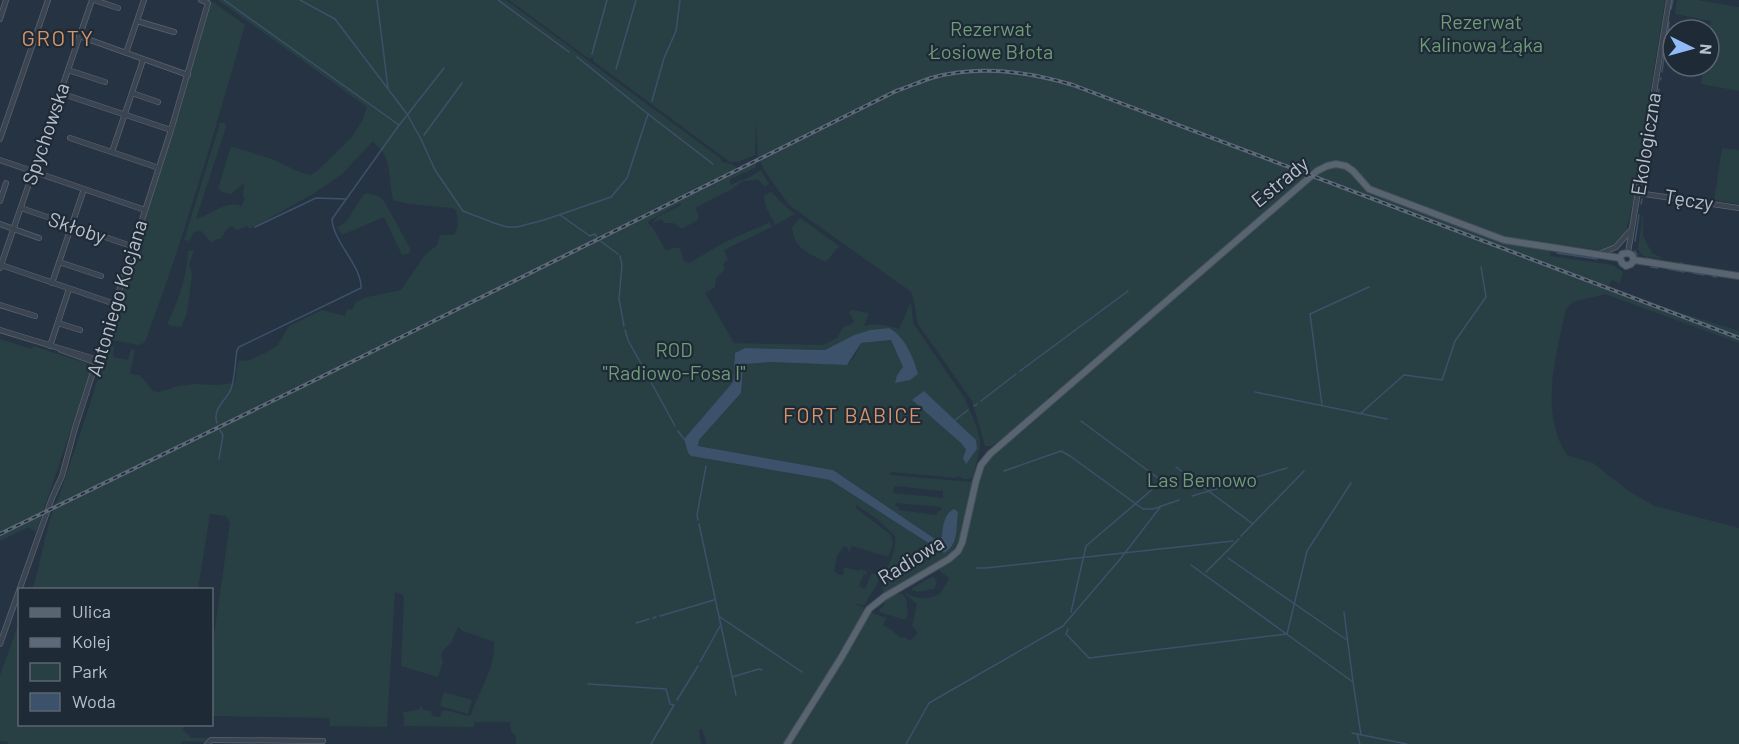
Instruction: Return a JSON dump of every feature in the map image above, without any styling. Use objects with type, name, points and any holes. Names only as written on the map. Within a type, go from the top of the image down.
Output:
[{"type":"main road","name":"Estrady","points":[[1098,359],[1309,176],[1327,166],[1336,164],[1346,166],[1353,171],[1369,189],[1504,240],[1620,258]]},
{"type":"main road","points":[[1628,253],[1634,260],[1626,266],[1620,258],[1622,254],[1628,253]]},
{"type":"main road","points":[[1634,260],[1739,276]]},
{"type":"main road","name":"Radiowa","points":[[787,744],[869,609],[884,597],[949,559],[960,548],[979,469],[986,458],[1098,359]]},
{"type":"street","points":[[0,19],[6,0]]},
{"type":"street","points":[[0,139],[48,0]]},
{"type":"street","points":[[93,0],[118,8]]},
{"type":"street","name":"Spychowska","points":[[1,266],[93,0]]},
{"type":"street","points":[[126,53],[144,0]]},
{"type":"street","name":"Antoniego Kocjana","points":[[20,588],[62,473],[188,75],[208,3],[201,0]]},
{"type":"street","name":"Ekologiczna","points":[[1628,253],[1669,0]]},
{"type":"street","points":[[137,21],[174,32]]},
{"type":"street","points":[[79,36],[188,75]]},
{"type":"street","points":[[112,152],[143,60]]},
{"type":"street","points":[[68,70],[105,82]]},
{"type":"street","points":[[60,93],[171,130]]},
{"type":"street","points":[[132,93],[158,102]]},
{"type":"street","points":[[70,138],[159,168]]},
{"type":"street","points":[[0,160],[145,210]]},
{"type":"street","points":[[0,201],[6,183]]},
{"type":"street","points":[[52,283],[84,189]]},
{"type":"street","name":"Tęczy","points":[[1638,193],[1739,208]]},
{"type":"street","name":"Skłoby","points":[[21,208],[134,247]]},
{"type":"street","points":[[0,224],[39,238]]},
{"type":"street","points":[[1596,255],[1623,242],[1632,229]]},
{"type":"street","points":[[59,262],[101,276]]},
{"type":"street","points":[[1,266],[115,304]]},
{"type":"street","points":[[50,346],[69,288]]},
{"type":"street","points":[[0,305],[35,316]]},
{"type":"street","points":[[57,323],[80,330]]},
{"type":"street","points":[[0,330],[98,361]]},
{"type":"street","name":"Antoniego Kocjana","points":[[0,644],[18,593]]},
{"type":"street","points":[[207,744],[215,740],[322,741]]},
{"type":"green space","name":"ROD \"Radiowo-Fosa I\"","points":[[218,0],[506,0],[720,158],[722,162],[732,164],[737,168],[729,174],[757,161],[755,168],[730,179],[730,185],[761,170],[769,184],[765,187],[758,180],[743,181],[695,208],[699,216],[697,220],[682,229],[673,223],[664,223],[661,219],[653,223],[657,217],[681,205],[680,203],[649,221],[648,223],[666,251],[680,248],[684,261],[689,263],[727,241],[770,222],[772,227],[724,250],[728,260],[723,265],[725,269],[716,278],[715,287],[705,293],[734,343],[823,345],[837,338],[843,327],[851,325],[854,321],[849,312],[852,310],[869,313],[864,326],[882,325],[899,329],[911,302],[913,323],[965,399],[976,425],[980,448],[973,477],[969,479],[958,476],[956,478],[891,472],[890,475],[973,482],[960,538],[949,556],[885,594],[883,592],[884,578],[894,550],[895,536],[877,519],[856,505],[856,508],[891,535],[893,544],[888,557],[852,546],[849,554],[848,548],[844,546],[837,556],[834,571],[840,575],[843,575],[844,567],[866,571],[867,575],[864,574],[859,586],[865,589],[871,574],[874,573],[879,575],[879,580],[865,605],[856,604],[864,607],[862,617],[784,744],[707,744],[702,729],[699,730],[701,744],[516,744],[516,736],[511,731],[510,722],[474,722],[474,727],[404,726],[403,712],[419,710],[420,707],[431,711],[432,716],[440,717],[442,711],[446,710],[471,715],[492,661],[494,642],[458,627],[451,643],[441,654],[443,662],[438,677],[401,666],[404,598],[403,595],[395,592],[387,727],[330,726],[329,718],[213,716],[213,642],[230,523],[226,516],[210,514],[198,588],[33,588],[51,517],[99,377],[98,374],[110,346],[114,346],[113,357],[128,360],[131,349],[135,350],[130,374],[140,375],[153,391],[159,392],[195,384],[235,383],[238,361],[250,360],[277,346],[289,326],[322,310],[345,316],[347,309],[352,310],[356,302],[367,297],[401,290],[424,256],[437,245],[440,235],[456,233],[457,211],[452,208],[409,204],[393,200],[385,156],[373,141],[342,174],[313,194],[250,229],[247,226],[237,230],[232,226],[220,239],[212,243],[201,231],[194,232],[189,241],[184,240],[220,123],[225,123],[226,127],[196,219],[224,206],[241,206],[245,199],[243,196],[244,183],[231,194],[218,189],[231,146],[310,175],[352,137],[367,107]],"holes":[[[889,328],[910,380],[897,375],[903,368],[892,340],[861,343],[847,365],[770,362],[746,364],[743,367],[741,393],[699,440],[698,446],[833,470],[942,542],[944,553],[830,480],[692,456],[688,453],[684,439],[733,382],[735,353],[745,348],[825,350],[854,335]],[[923,391],[969,433],[966,463],[966,451]],[[894,486],[943,491],[943,498],[893,493]],[[896,503],[941,507],[941,511],[938,511],[937,515],[899,510],[899,507],[895,506]]]},
{"type":"green space","points":[[509,0],[1665,0],[1637,164],[1635,194],[1626,231],[1616,245],[1600,250],[1504,238],[1375,189],[1358,173],[1329,163],[1309,173],[1274,159],[1273,162],[1307,175],[991,446],[985,446],[972,401],[918,324],[910,291],[789,205],[764,170],[760,160],[788,144],[758,157],[756,122],[755,155],[738,162],[730,162],[593,61],[593,57],[589,59]]},
{"type":"green space","points":[[1677,0],[1698,0],[1739,7],[1739,91],[1701,84],[1702,78],[1721,78],[1721,18],[1696,18],[1675,14]]},
{"type":"green space","points":[[210,2],[245,25],[222,105],[186,224],[145,342],[139,345],[111,340],[107,338],[109,331],[176,122]]},
{"type":"green space","points":[[1722,148],[1739,150],[1739,204],[1714,200]]},
{"type":"green space","name":"Las Bemowo","points":[[1334,167],[1348,170],[1362,184],[1507,243],[1550,250],[1550,256],[1613,265],[1623,272],[1620,283],[1612,280],[1608,286],[1675,311],[1739,331],[1739,343],[1605,294],[1573,302],[1566,309],[1558,345],[1552,384],[1552,402],[1559,439],[1567,455],[1593,463],[1630,492],[1655,506],[1739,528],[1739,744],[790,744],[869,613],[887,618],[883,625],[902,638],[910,641],[918,633],[912,626],[917,604],[905,594],[929,598],[938,595],[943,589],[949,578],[938,570],[959,556],[965,546],[980,473],[1002,443],[1050,403],[1055,403],[1055,399],[1321,171]]},
{"type":"green space","points":[[771,192],[795,214],[775,225],[765,205],[764,195]]},
{"type":"green space","points":[[367,193],[378,196],[384,201],[410,248],[410,253],[402,255],[384,217],[342,235],[337,227],[346,222],[363,195]]},
{"type":"green space","points":[[1643,212],[1643,236],[1652,253],[1665,259],[1643,256],[1638,249]]},
{"type":"green space","points":[[800,218],[839,246],[826,262],[803,249],[796,240],[792,227]]},
{"type":"green space","points":[[188,251],[194,251],[189,264],[192,274],[187,313],[181,327],[167,325],[181,289]]},
{"type":"green space","points":[[0,339],[32,349],[33,346],[86,363],[91,371],[36,532],[28,527],[0,541]]},
{"type":"green space","points":[[933,576],[937,582],[934,589],[917,592],[912,590],[912,588]]},
{"type":"green space","points":[[900,590],[904,590],[897,594],[902,594],[906,598],[908,615],[905,620],[879,612],[885,604],[878,608],[877,606]]},
{"type":"green space","points":[[18,626],[18,726],[184,726],[183,730],[191,738],[210,738],[203,742],[182,741],[181,744],[8,744],[8,742],[0,741],[0,675]]},
{"type":"green space","points":[[444,692],[472,700],[468,714],[440,706]]},
{"type":"water","points":[[889,328],[900,336],[914,360],[918,374],[910,380],[895,383],[903,367],[891,340],[861,343],[847,365],[770,362],[746,364],[743,368],[741,393],[699,440],[698,446],[833,470],[941,542],[945,519],[954,509],[958,512],[956,535],[949,550],[944,553],[830,480],[691,456],[688,453],[684,439],[733,382],[735,353],[745,348],[825,350],[854,335]]},
{"type":"water","points":[[924,391],[976,440],[977,449],[966,464],[963,458],[966,450],[961,443],[912,400]]},
{"type":"waterway","points":[[224,0],[399,125]]},
{"type":"waterway","points":[[300,0],[335,19],[407,114],[435,170],[463,211],[494,223],[517,227],[611,197],[627,178],[648,114]]},
{"type":"waterway","points":[[377,0],[388,88]]},
{"type":"waterway","points":[[498,0],[569,52]]},
{"type":"waterway","points":[[592,54],[607,0]]},
{"type":"waterway","points":[[616,69],[636,0]]},
{"type":"waterway","points":[[652,101],[664,58],[676,31],[680,0]]},
{"type":"waterway","points":[[1671,9],[1673,0]]},
{"type":"waterway","points":[[577,57],[713,164]]},
{"type":"waterway","points":[[217,423],[216,413],[232,385],[239,347],[361,288],[357,271],[337,236],[332,219],[397,128],[444,68]]},
{"type":"waterway","points":[[424,135],[462,83]]},
{"type":"waterway","points":[[1658,97],[1659,89]]},
{"type":"waterway","points":[[1646,173],[1649,151]]},
{"type":"waterway","points":[[255,227],[316,198],[346,199]]},
{"type":"waterway","points":[[1641,204],[1642,199]]},
{"type":"waterway","points":[[560,215],[590,236],[595,234],[597,237]]},
{"type":"waterway","points":[[1635,241],[1639,215]]},
{"type":"waterway","points":[[599,240],[618,254]]},
{"type":"waterway","points":[[1635,251],[1637,255]]},
{"type":"waterway","points":[[1557,253],[1597,259]]},
{"type":"waterway","points":[[620,256],[622,265],[619,299],[624,326]]},
{"type":"waterway","points":[[1646,258],[1665,262]]},
{"type":"waterway","points":[[1360,414],[1404,375],[1442,380],[1455,341],[1486,297],[1481,267]]},
{"type":"waterway","points":[[1651,267],[1658,268]]},
{"type":"waterway","points":[[1668,269],[1684,272]]},
{"type":"waterway","points":[[1693,273],[1704,275]]},
{"type":"waterway","points":[[1712,276],[1716,277]]},
{"type":"waterway","points":[[1322,405],[1310,314],[1369,287]]},
{"type":"waterway","points":[[1020,371],[1128,291]]},
{"type":"waterway","points":[[625,330],[628,340],[675,426]]},
{"type":"waterway","points":[[981,401],[1016,374]]},
{"type":"waterway","points":[[1255,392],[1387,419]]},
{"type":"waterway","points":[[955,420],[968,410]]},
{"type":"waterway","points":[[1071,612],[1086,546],[1162,481],[1081,421]]},
{"type":"waterway","points":[[219,459],[223,435],[220,430]]},
{"type":"waterway","points":[[678,431],[684,439]]},
{"type":"waterway","points":[[1004,471],[1061,451],[1143,509],[1153,509],[1179,500]]},
{"type":"waterway","points":[[698,520],[706,466]]},
{"type":"waterway","points":[[1176,467],[1253,524]]},
{"type":"waterway","points":[[1192,496],[1287,468]]},
{"type":"waterway","points":[[1241,536],[1304,471]]},
{"type":"waterway","points":[[1068,629],[1066,634],[1089,658],[1287,634],[1307,551],[1351,483]]},
{"type":"waterway","points":[[906,744],[929,703],[1063,626],[1121,558],[1161,506]]},
{"type":"waterway","points":[[699,524],[736,695]]},
{"type":"waterway","points":[[1206,572],[1239,539]]},
{"type":"waterway","points":[[977,568],[1233,541]]},
{"type":"waterway","points":[[1228,558],[1347,640]]},
{"type":"waterway","points":[[1191,565],[1353,682]]},
{"type":"waterway","points":[[660,616],[714,600]]},
{"type":"waterway","points":[[1344,612],[1361,735]]},
{"type":"waterway","points":[[720,617],[802,672]]},
{"type":"waterway","points":[[636,623],[649,619]]},
{"type":"waterway","points":[[700,662],[720,626]]},
{"type":"waterway","points":[[677,700],[698,666]]},
{"type":"waterway","points":[[732,677],[762,670]]},
{"type":"waterway","points":[[588,684],[666,689],[670,704],[674,705],[651,744]]},
{"type":"waterway","points":[[1352,733],[1407,744]]},
{"type":"waterway","points":[[1357,734],[1360,744]]},
{"type":"railway","points":[[0,534],[896,91],[949,74],[1002,71],[1038,76],[1073,85],[1739,338]]},
{"type":"district","name":"GROTY","points":[[58,38]]},
{"type":"district","name":"FORT BABICE","points":[[853,416]]},
{"type":"park label","name":"Rezerwat Kalinowa Łąka","points":[[1481,34]]},
{"type":"park label","name":"Rezerwat Łosiowe Błota","points":[[991,40]]}]
